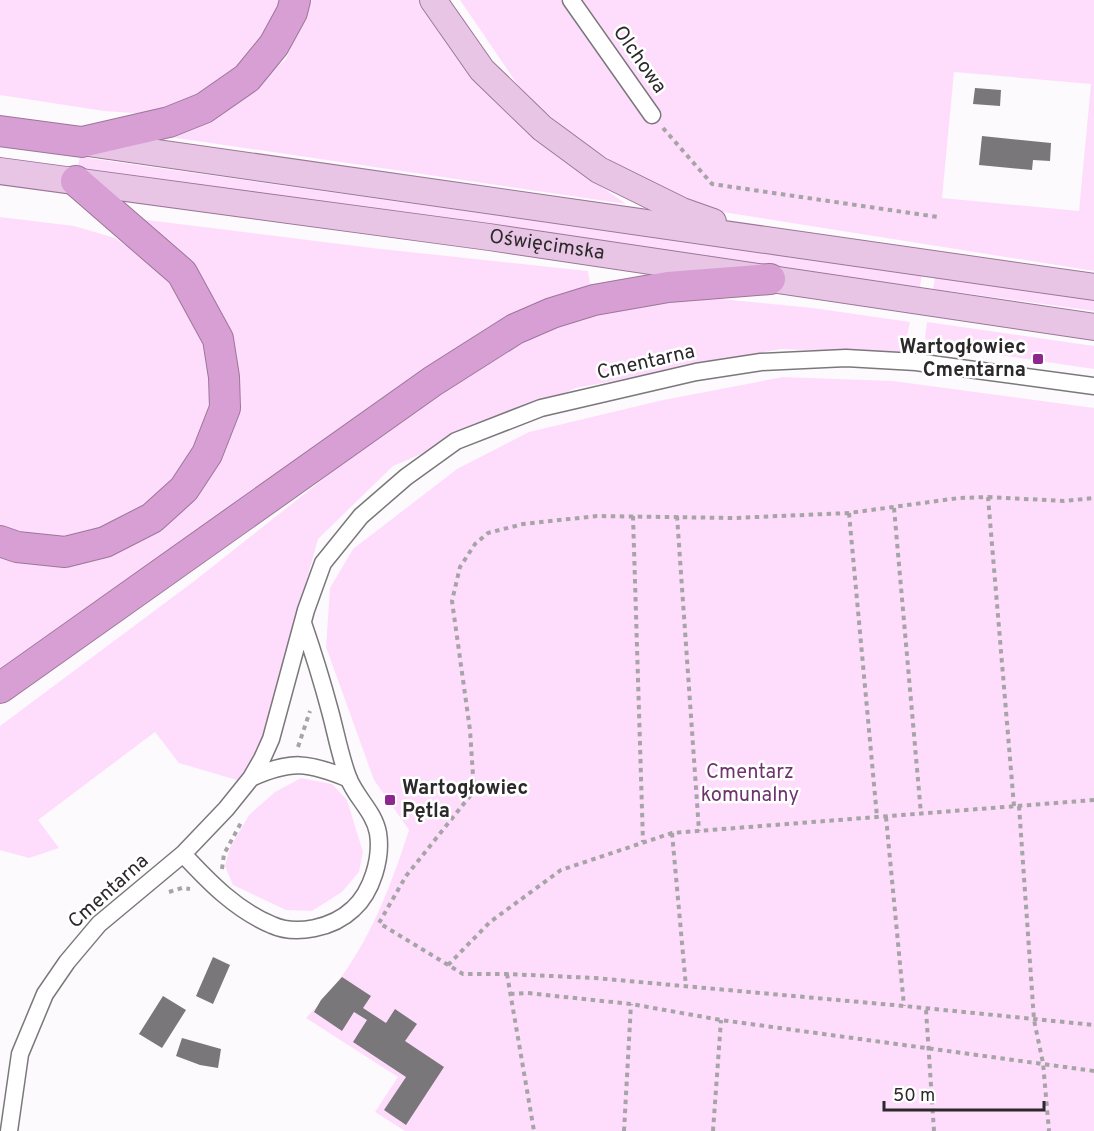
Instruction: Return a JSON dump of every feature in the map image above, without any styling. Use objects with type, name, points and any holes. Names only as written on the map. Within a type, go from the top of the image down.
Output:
[{"type":"highway","points":[[82,142],[170,123],[204,108],[247,78],[274,45],[292,12],[295,0]]},
{"type":"highway","name":"Oświęcimska","points":[[0,131],[82,142]]},
{"type":"highway","points":[[0,541],[17,547],[65,552],[105,542],[152,518],[184,489],[207,454],[225,408],[224,377],[218,339],[182,273],[76,181]]},
{"type":"highway","points":[[0,688],[432,381],[515,329],[552,313],[594,300],[668,287],[770,279]]},
{"type":"main road","points":[[433,0],[482,70],[542,128],[599,170],[682,211],[764,240]]},
{"type":"main road","name":"Oświęcimska","points":[[82,142],[1094,287]]},
{"type":"main road","name":"Oświęcimska","points":[[0,171],[501,239],[1094,327]]},
{"type":"street","name":"Olchowa","points":[[571,0],[652,115]]},
{"type":"street","name":"Cmentarna","points":[[9,1131],[20,1054],[45,994],[74,953],[99,924],[183,855],[226,809],[251,778],[262,759],[271,739],[303,622],[323,563],[361,516],[406,477],[456,441],[541,408],[696,372],[761,362],[846,358],[916,362],[1094,386]]},
{"type":"street","points":[[183,855],[213,887],[242,909],[273,926],[305,931],[336,920],[353,909],[368,890],[378,860],[378,833],[369,809],[349,779],[303,622]]},
{"type":"street","name":"Cmentarna","points":[[251,778],[274,768],[291,765],[310,766],[349,779]]},
{"type":"path","points":[[652,115],[712,183],[938,217]]},
{"type":"path","points":[[1094,498],[1064,501],[988,497],[959,498],[849,513],[734,518],[597,516],[523,524],[488,533],[475,544],[460,567],[452,601],[470,729],[474,791],[406,876],[377,922],[463,974],[595,978],[1094,1025]]},
{"type":"path","points":[[988,497],[1034,1020],[1043,1063],[1049,1131]]},
{"type":"path","points":[[894,508],[921,814]]},
{"type":"path","points":[[849,513],[877,817]]},
{"type":"path","points":[[633,516],[643,842]]},
{"type":"path","points":[[677,516],[699,831]]},
{"type":"path","points":[[448,965],[490,922],[561,870],[672,833],[1094,800]]},
{"type":"path","points":[[886,817],[904,1006]]},
{"type":"path","points":[[672,833],[686,987]]},
{"type":"path","points":[[166,893],[182,888],[199,890]]},
{"type":"path","points":[[507,974],[534,1131]]},
{"type":"path","points":[[510,994],[527,993],[631,1004],[721,1020],[1094,1071]]},
{"type":"path","points":[[624,1131],[631,1004]]},
{"type":"path","points":[[926,1010],[934,1131]]},
{"type":"path","points":[[713,1131],[721,1020]]},
{"type":"green space","points":[[0,0],[284,0],[246,67],[208,98],[160,115],[104,111],[0,95]]},
{"type":"green space","points":[[312,0],[424,0],[496,101],[552,152],[626,204],[170,137],[220,114],[286,59]]},
{"type":"green space","points":[[460,0],[1094,0],[1094,271],[710,210],[644,182],[578,139],[524,94]],"holes":[[[954,72],[1091,84],[1079,211],[942,198]]]},
{"type":"green space","points":[[80,157],[922,274],[920,287],[77,168]]},
{"type":"green space","points":[[0,217],[74,226],[115,238],[158,267],[191,310],[211,350],[213,400],[194,456],[167,491],[106,530],[60,544],[0,533]]},
{"type":"green space","points":[[139,219],[372,248],[588,271],[590,284],[490,332],[0,678],[0,556],[151,529],[237,402]]},
{"type":"green space","points":[[935,277],[1094,300],[1094,311],[933,289]]},
{"type":"green space","points":[[721,299],[813,308],[910,322],[903,354],[781,349],[576,388],[393,466],[318,539],[263,739],[240,781],[179,763],[155,732],[38,820],[59,848],[29,858],[0,850],[0,726],[193,582],[384,431],[495,353],[562,321],[648,300]]},
{"type":"green space","points":[[927,322],[1094,346],[1094,369],[931,345],[925,338]]},
{"type":"green space","name":"Cmentarz komunalny","points":[[783,377],[893,381],[1094,408],[1094,1131],[405,1131],[375,1112],[398,1077],[306,1018],[338,982],[364,942],[389,887],[409,830],[374,780],[326,647],[330,588],[353,549],[457,469],[529,432],[663,400]]},
{"type":"green space","points":[[301,778],[332,784],[347,800],[363,852],[359,872],[342,892],[312,911],[286,910],[233,885],[225,866],[230,848],[249,815],[275,792]]},
{"type":"building","points":[[975,88],[1001,90],[1000,106],[973,104]]},
{"type":"building","points":[[982,136],[1051,143],[1050,161],[1033,160],[1032,170],[979,165]]},
{"type":"building","points":[[213,957],[230,965],[213,1004],[196,996]]},
{"type":"building","points":[[342,977],[371,996],[363,1008],[386,1023],[395,1009],[417,1024],[405,1041],[444,1067],[406,1125],[384,1110],[406,1077],[353,1042],[367,1020],[354,1012],[342,1031],[314,1012],[321,1000]]},
{"type":"building","points":[[163,996],[186,1010],[162,1048],[139,1034]]},
{"type":"building","points":[[182,1038],[221,1049],[218,1068],[200,1065],[176,1056]]},
{"type":"place","name":"Wartogłowiec Cmentarna","points":[[1038,359]]},
{"type":"place","name":"Wartogłowiec Pętla","points":[[390,800]]}]
